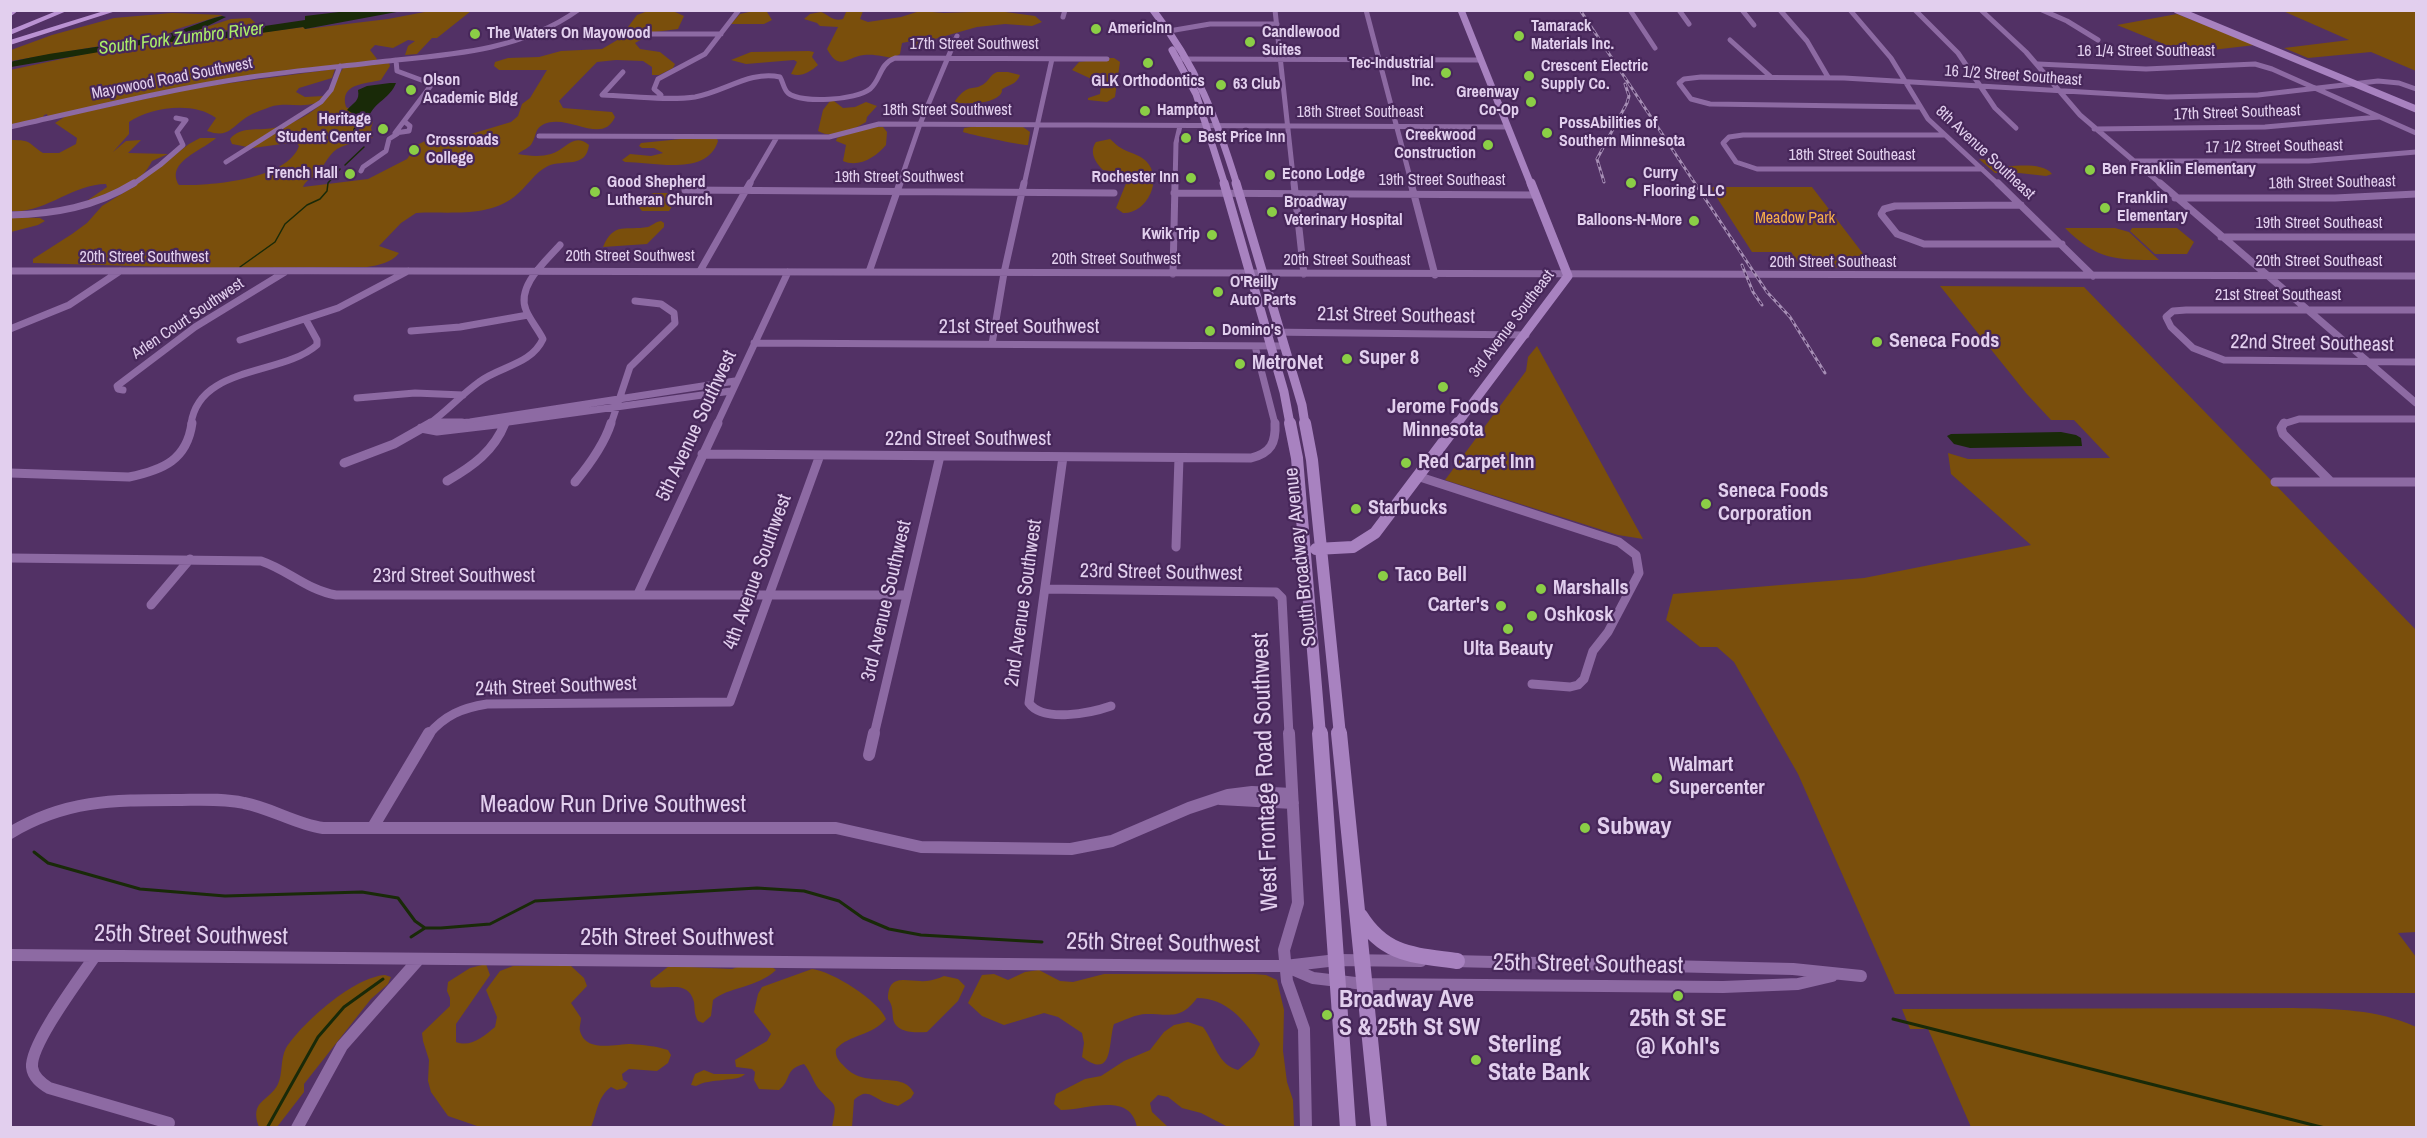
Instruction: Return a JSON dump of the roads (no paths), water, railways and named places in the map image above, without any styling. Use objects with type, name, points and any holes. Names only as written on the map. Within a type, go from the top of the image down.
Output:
[{"type":"highway","points":[[10,15],[16,10]]},
{"type":"highway","points":[[10,33],[66,10]]},
{"type":"highway","points":[[10,41],[80,10]]},
{"type":"highway","points":[[10,41],[116,10]]},
{"type":"main road","name":"South Broadway Avenue","points":[[1143,10],[1178,59],[1213,126],[1228,194],[1293,431],[1306,549],[1348,1128]]},
{"type":"main road","name":"South Broadway Avenue","points":[[1153,10],[1188,59],[1239,194],[1306,423],[1323,549],[1379,1128]]},
{"type":"main road","name":"3rd Avenue Southeast","points":[[1306,549],[1346,548],[1370,538],[1420,477],[1568,276],[1461,10]]},
{"type":"main road","points":[[2176,10],[2416,109]]},
{"type":"main road","points":[[2186,10],[2237,30],[2299,59]]},
{"type":"main road","points":[[1357,909],[1368,932],[1387,947],[1457,961]]},
{"type":"street","name":"Mayowood Road Southwest","points":[[551,27],[568,10]]},
{"type":"street","name":"Mayowood Road Southwest","points":[[10,127],[177,89],[257,76],[489,47],[523,38],[551,27],[578,10]]},
{"type":"street","points":[[661,95],[654,89],[658,79],[703,57],[739,10]]},
{"type":"street","points":[[1063,17],[1065,10]]},
{"type":"street","points":[[1275,10],[1304,274]]},
{"type":"street","points":[[1366,10],[1435,275]]},
{"type":"street","points":[[1630,10],[1655,48]]},
{"type":"street","points":[[1679,10],[1689,24]]},
{"type":"street","points":[[1742,10],[1754,25]]},
{"type":"street","points":[[1780,10],[1807,41],[1828,77]]},
{"type":"street","name":"8th Avenue Southeast","points":[[1850,10],[1880,43],[1919,106],[1945,135],[2093,276]]},
{"type":"street","points":[[1916,10],[1958,53],[1995,108],[2016,128]]},
{"type":"street","points":[[1981,10],[2038,64],[2074,109],[2094,129],[2416,403]]},
{"type":"street","points":[[2042,10],[2067,21],[2098,40]]},
{"type":"street","points":[[1169,31],[1210,24],[1276,24]]},
{"type":"street","points":[[644,34],[721,34]]},
{"type":"street","points":[[868,272],[920,124],[958,36]]},
{"type":"street","points":[[1730,40],[1771,77]]},
{"type":"street","name":"17th Street Southwest","points":[[661,95],[703,96],[749,78],[771,75],[782,78],[786,91],[794,96],[846,97],[870,89],[883,64],[890,59],[1107,59]]},
{"type":"street","points":[[992,344],[1004,273],[1052,59]]},
{"type":"street","points":[[1178,59],[1480,60]]},
{"type":"street","points":[[361,171],[363,167],[386,151],[389,139],[397,134],[432,84],[397,71],[396,60]]},
{"type":"street","name":"16 1/4 Street Southeast","points":[[2038,64],[2146,69],[2255,64],[2315,88]]},
{"type":"street","points":[[226,162],[321,102],[331,90],[340,66]]},
{"type":"street","points":[[623,72],[602,95],[661,95]]},
{"type":"street","name":"16 1/2 Street Southeast","points":[[1919,106],[1715,104],[1698,102],[1684,92],[1679,83],[1688,78],[1828,77],[2060,92],[2209,97],[2383,81],[2416,89]]},
{"type":"street","points":[[2315,88],[2416,133]]},
{"type":"street","name":"17th Street Southeast","points":[[2094,129],[2265,127],[2379,117]]},
{"type":"street","points":[[10,215],[65,211],[116,196],[180,149],[183,145],[176,135],[186,120],[176,118]]},
{"type":"street","name":"18th Street Southwest","points":[[538,136],[835,137],[867,125],[920,124],[1213,126]]},
{"type":"street","points":[[1173,274],[1176,142],[1180,126]]},
{"type":"street","name":"18th Street Southeast","points":[[1213,126],[1508,127]]},
{"type":"street","name":"18th Street Southeast","points":[[1945,135],[1737,136],[1724,141],[1728,152],[1737,163],[1760,169],[1982,169]]},
{"type":"street","points":[[700,271],[777,137]]},
{"type":"street","name":"17 1/2 Street Southeast","points":[[2132,161],[2309,161],[2416,152]]},
{"type":"street","name":"19th Street Southwest","points":[[684,190],[1114,193]]},
{"type":"street","points":[[1174,193],[1228,194]]},
{"type":"street","name":"19th Street Southeast","points":[[1228,194],[1536,195]]},
{"type":"street","name":"18th Street Southeast","points":[[2175,198],[2335,198],[2416,194]]},
{"type":"street","points":[[2021,205],[1892,206],[1884,209],[1881,214],[1899,236],[1924,244],[2062,244]]},
{"type":"street","name":"19th Street Southeast","points":[[2221,237],[2416,237]]},
{"type":"street","points":[[344,463],[381,449],[421,428],[480,381],[524,359],[540,347],[542,336],[528,315],[524,305],[524,294],[527,285],[560,245]]},
{"type":"street","name":"20th Street Southwest","points":[[10,271],[540,270],[1250,274]]},
{"type":"street","points":[[240,339],[306,320],[351,303],[408,271]]},
{"type":"street","points":[[10,329],[74,303],[120,272]]},
{"type":"street","name":"Arlen Court Southwest","points":[[123,390],[118,389],[117,386],[147,361],[195,327],[285,272]]},
{"type":"street","name":"5th Avenue Southwest","points":[[638,594],[735,381],[788,272]]},
{"type":"street","name":"20th Street Southeast","points":[[1250,274],[2416,276]]},
{"type":"street","points":[[575,482],[602,446],[627,373],[634,361],[670,330],[676,321],[674,313],[667,306],[635,301]]},
{"type":"street","name":"21st Street Southeast","points":[[2179,335],[2166,320],[2169,313],[2186,310],[2416,310]]},
{"type":"street","points":[[411,331],[459,327],[528,315]]},
{"type":"street","points":[[10,473],[129,477],[153,471],[168,464],[185,450],[195,408],[207,395],[232,379],[301,355],[317,345],[317,340],[306,320]]},
{"type":"street","name":"21st Street Southeast","points":[[1266,332],[1526,335]]},
{"type":"street","name":"22nd Street Southeast","points":[[2179,335],[2202,353],[2230,361],[2416,362]]},
{"type":"street","name":"21st Street Southwest","points":[[754,343],[1284,346]]},
{"type":"street","name":"22nd Street Southwest","points":[[702,454],[1251,458],[1265,453],[1272,447],[1275,440],[1269,398],[1255,346]]},
{"type":"street","points":[[618,403],[735,381]]},
{"type":"street","points":[[431,422],[456,424],[731,391]]},
{"type":"street","points":[[357,398],[403,393],[463,396]]},
{"type":"street","points":[[421,428],[450,430],[507,418]]},
{"type":"street","points":[[447,481],[487,455],[497,443],[507,418]]},
{"type":"street","points":[[2331,482],[2286,438],[2281,428],[2284,422],[2299,419],[2416,419]]},
{"type":"street","name":"4th Avenue Southwest","points":[[730,702],[820,455]]},
{"type":"street","name":"3rd Avenue Southwest","points":[[869,755],[940,456]]},
{"type":"street","name":"2nd Avenue Southwest","points":[[1063,457],[1029,696],[1030,707],[1045,713],[1087,713],[1111,706]]},
{"type":"street","points":[[1176,547],[1179,458]]},
{"type":"street","points":[[1420,477],[1619,542],[1636,555],[1639,573],[1608,632],[1593,651],[1584,679],[1578,685],[1570,687],[1532,684]]},
{"type":"street","points":[[2275,482],[2416,482]]},
{"type":"street","name":"23rd Street Southwest","points":[[10,558],[249,560],[270,563],[309,590],[336,595],[906,595]]},
{"type":"street","points":[[151,605],[190,560]]},
{"type":"street","name":"23rd Street Southwest","points":[[1045,589],[1276,592]]},
{"type":"street","name":"West Frontage Road Southwest","points":[[1276,592],[1282,598],[1298,903],[1294,921],[1285,941],[1285,966],[1287,981],[1304,1029],[1306,1128]]},
{"type":"street","name":"24th Street Southwest","points":[[373,827],[428,733],[443,718],[465,708],[487,704],[730,702]]},
{"type":"street","name":"Meadow Run Drive Southwest","points":[[10,833],[50,812],[96,800],[237,801],[309,826],[836,828],[852,829],[910,845],[932,848],[1071,849],[1090,848],[1110,842],[1189,807],[1215,799],[1243,802],[1292,799]]},
{"type":"street","name":"25th Street Southwest","points":[[10,955],[1285,966],[1306,978],[1339,983]]},
{"type":"street","points":[[95,956],[40,1042],[32,1062],[35,1076],[38,1082],[49,1088],[169,1123]]},
{"type":"street","points":[[297,1128],[342,1046],[419,959]]},
{"type":"street","name":"25th Street Southeast","points":[[1285,966],[1337,960],[1457,961],[1793,969],[1861,976]]},
{"type":"street","name":"25th Street Southeast","points":[[1339,983],[1723,987],[1798,984],[1836,975]]},
{"type":"water","name":"South Fork Zumbro River","points":[[356,10],[402,11],[305,29],[303,27],[199,42],[158,42],[11,67],[11,62],[14,61],[161,36],[222,16],[226,17],[193,33],[224,32],[305,20],[305,16]]},
{"type":"water","points":[[396,83],[368,118],[355,115],[347,110],[357,99],[358,90],[367,86]]},
{"type":"water","points":[[2061,432],[2081,438],[2082,446],[1970,448],[1954,444],[1947,436],[1951,434]]},
{"type":"waterway","points":[[365,119],[354,129],[354,133],[367,140]]},
{"type":"waterway","points":[[345,165],[364,147]]},
{"type":"waterway","points":[[240,267],[275,242],[285,224],[307,205],[320,199],[327,191],[328,183],[340,169]]},
{"type":"waterway","points":[[34,852],[48,863],[140,889],[225,896],[362,892],[398,898],[415,921],[425,928]]},
{"type":"waterway","points":[[425,928],[490,924],[535,901],[757,888],[804,891],[839,901],[863,918],[889,929],[921,935],[1042,942]]},
{"type":"waterway","points":[[411,937],[425,928]]},
{"type":"waterway","points":[[267,1128],[318,1037],[344,1007],[383,979]]},
{"type":"waterway","points":[[1893,1019],[2325,1128]]},
{"type":"railway","points":[[1580,10],[1767,292],[1790,317],[1825,373]]},
{"type":"railway","points":[[1604,182],[1597,159],[1627,103],[1629,96],[1625,84]]},
{"type":"railway","points":[[1742,265],[1753,292],[1762,305]]},
{"type":"place","name":"AmericInn","points":[[1096,29]]},
{"type":"place","name":"The Waters On Mayowood","points":[[475,34]]},
{"type":"place","name":"Tamarack Materials Inc.","points":[[1519,36]]},
{"type":"place","name":"Candlewood Suites","points":[[1250,42]]},
{"type":"place","name":"GLK Orthodontics","points":[[1148,63]]},
{"type":"place","name":"Tec-Industrial Inc.","points":[[1446,73]]},
{"type":"place","name":"Crescent Electric Supply Co.","points":[[1529,76]]},
{"type":"place","name":"63 Club","points":[[1221,85]]},
{"type":"place","name":"Olson Academic Bldg","points":[[411,90]]},
{"type":"place","name":"Greenway Co-Op","points":[[1531,102]]},
{"type":"place","name":"Hampton","points":[[1145,111]]},
{"type":"place","name":"Heritage Student Center","points":[[383,129]]},
{"type":"place","name":"PossAbilities of Southern Minnesota","points":[[1547,133]]},
{"type":"place","name":"Best Price Inn","points":[[1186,138]]},
{"type":"place","name":"Creekwood Construction","points":[[1488,145]]},
{"type":"place","name":"Crossroads College","points":[[414,150]]},
{"type":"place","name":"Ben Franklin Elementary","points":[[2090,170]]},
{"type":"place","name":"French Hall","points":[[350,174]]},
{"type":"place","name":"Econo Lodge","points":[[1270,175]]},
{"type":"place","name":"Rochester Inn","points":[[1191,178]]},
{"type":"place","name":"Curry Flooring LLC","points":[[1631,183]]},
{"type":"place","name":"Good Shepherd Lutheran Church","points":[[595,192]]},
{"type":"place","name":"Franklin Elementary","points":[[2105,208]]},
{"type":"place","name":"Broadway Veterinary Hospital","points":[[1272,212]]},
{"type":"place","name":"Balloons-N-More","points":[[1694,221]]},
{"type":"place","name":"Kwik Trip","points":[[1212,235]]},
{"type":"place","name":"O'Reilly Auto Parts","points":[[1218,292]]},
{"type":"place","name":"Domino's","points":[[1210,331]]},
{"type":"place","name":"Seneca Foods","points":[[1877,342]]},
{"type":"place","name":"Super 8","points":[[1347,359]]},
{"type":"place","name":"MetroNet","points":[[1240,364]]},
{"type":"place","name":"Jerome Foods Minnesota","points":[[1443,387]]},
{"type":"place","name":"Red Carpet Inn","points":[[1406,463]]},
{"type":"place","name":"Seneca Foods Corporation","points":[[1706,504]]},
{"type":"place","name":"Starbucks","points":[[1356,509]]},
{"type":"place","name":"Taco Bell","points":[[1383,576]]},
{"type":"place","name":"Marshalls","points":[[1541,589]]},
{"type":"place","name":"Carter's","points":[[1501,606]]},
{"type":"place","name":"Oshkosk","points":[[1532,616]]},
{"type":"place","name":"Ulta Beauty","points":[[1508,629]]},
{"type":"place","name":"Walmart Supercenter","points":[[1657,778]]},
{"type":"place","name":"Subway","points":[[1585,828]]},
{"type":"place","name":"25th St SE @ Kohl's","points":[[1678,996]]},
{"type":"place","name":"Broadway Ave S & 25th St SW","points":[[1327,1015]]},
{"type":"place","name":"Sterling State Bank","points":[[1476,1060]]},
{"type":"park label","name":"Meadow Park","points":[[1795,219]]}]
